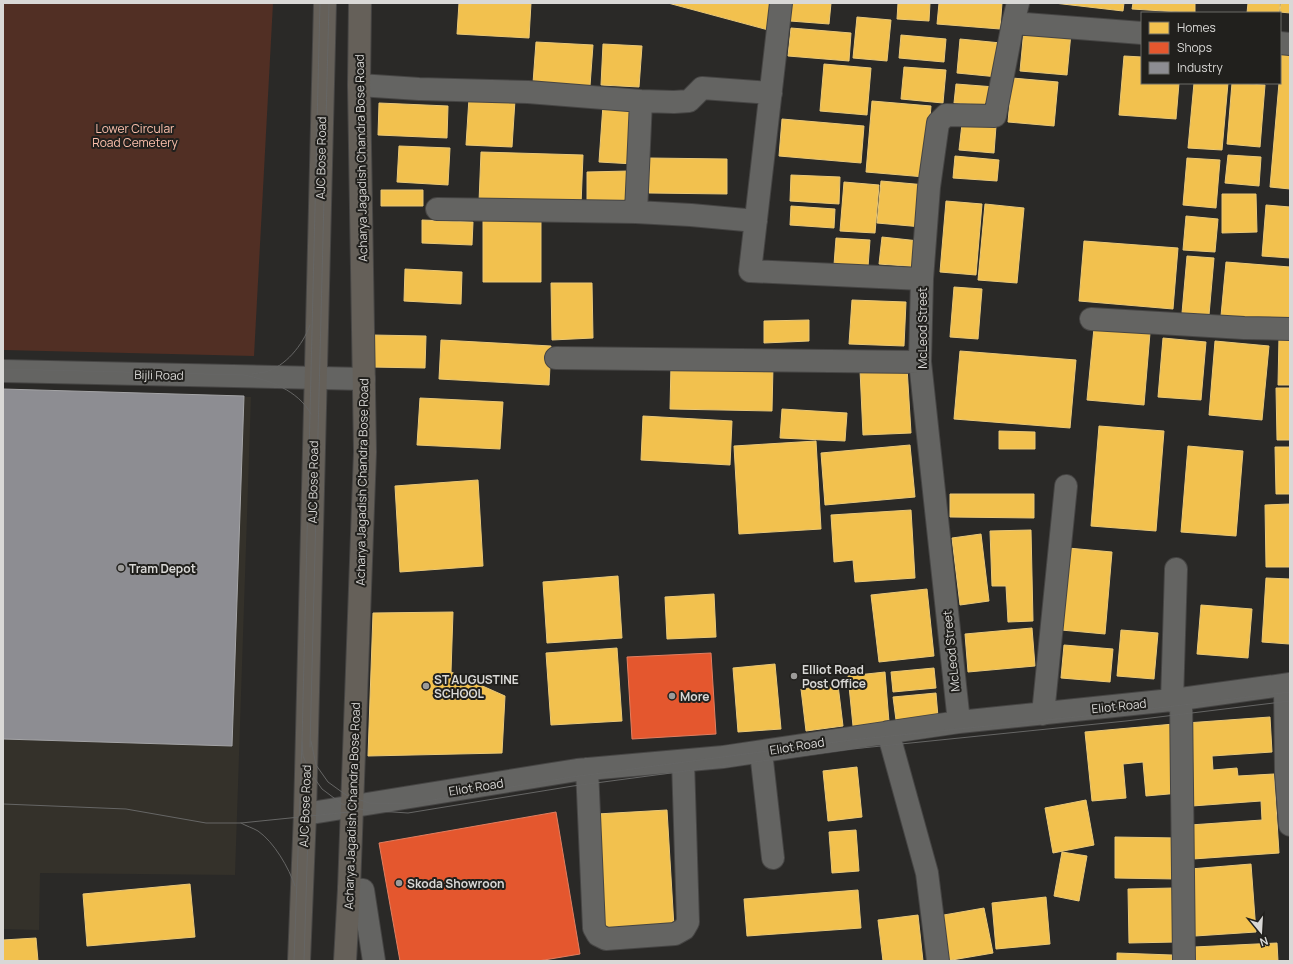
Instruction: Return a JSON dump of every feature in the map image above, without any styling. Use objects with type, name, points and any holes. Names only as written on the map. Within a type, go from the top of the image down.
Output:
[{"type":"main road","name":"AJC Bose Road","points":[[299,961],[305,814],[325,3]]},
{"type":"main road","name":"Acharya Jagadish Chandra Bose Road","points":[[345,961],[350,889],[365,452],[359,85],[360,3]]},
{"type":"street","name":"McLeod Street","points":[[781,3],[750,271],[922,279],[920,362],[959,722]]},
{"type":"street","points":[[922,279],[929,186],[938,123],[946,115],[995,116],[1015,13],[1141,33]]},
{"type":"street","points":[[359,85],[418,89],[528,92],[641,101],[674,102],[689,101],[702,88],[771,93]]},
{"type":"street","points":[[636,212],[641,101]]},
{"type":"street","points":[[437,209],[636,212],[756,221]]},
{"type":"street","points":[[1091,319],[1244,328],[1290,329]]},
{"type":"street","points":[[556,358],[920,362]]},
{"type":"street","name":"Bijli Road","points":[[3,371],[364,379]]},
{"type":"street","points":[[1042,714],[1066,486]]},
{"type":"street","points":[[1176,569],[1177,700],[1184,961]]},
{"type":"street","points":[[1288,684],[1288,773],[1290,825]]},
{"type":"street","name":"Eliot Road","points":[[305,814],[587,770],[761,752],[959,722],[1177,700],[1288,684]]},
{"type":"street","points":[[888,732],[927,873],[938,961]]},
{"type":"street","points":[[761,752],[773,858]]},
{"type":"street","points":[[587,770],[594,928],[598,935],[606,939],[675,934],[684,929],[688,922],[683,761]]},
{"type":"street","points":[[350,889],[363,890],[374,961]]},
{"type":"shaded area","name":"Tram Depot","points":[[3,389],[251,397],[235,875],[40,873],[39,930],[3,929]]},
{"type":"green space","name":"Lower Circular Road Cemetery","points":[[3,3],[273,3],[254,356],[3,350]]},
{"type":"building: Homes","points":[[459,3],[531,3],[529,38],[457,34]]},
{"type":"building: Homes","points":[[668,3],[772,3],[772,31]]},
{"type":"building: Homes","points":[[792,3],[831,3],[829,24],[790,21]]},
{"type":"building: Homes","points":[[898,3],[930,3],[929,21],[897,19]]},
{"type":"building: Homes","points":[[939,3],[1002,3],[1000,29],[937,24]]},
{"type":"building: Homes","points":[[1054,3],[1124,3],[1123,11]]},
{"type":"building: Homes","points":[[1133,3],[1195,3],[1195,12],[1132,9]]},
{"type":"building: Homes","points":[[1248,3],[1280,3],[1279,12],[1247,12]]},
{"type":"building: Homes","points":[[1281,3],[1290,3],[1290,13],[1280,12]]},
{"type":"building: Homes","points":[[857,17],[891,20],[887,61],[853,58]]},
{"type":"building: Homes","points":[[791,28],[851,33],[849,61],[788,56]]},
{"type":"building: Homes","points":[[1024,29],[1071,33],[1067,75],[1020,71]]},
{"type":"building: Homes","points":[[901,35],[946,39],[944,62],[899,58]]},
{"type":"building: Homes","points":[[960,39],[1001,43],[998,77],[957,73]]},
{"type":"building: Homes","points":[[536,42],[593,45],[590,86],[533,83]]},
{"type":"building: Homes","points":[[603,44],[642,46],[639,87],[601,85]]},
{"type":"building: Homes","points":[[1281,54],[1290,55],[1290,189],[1270,187],[1279,84],[1281,84]]},
{"type":"building: Homes","points":[[1124,56],[1141,57],[1141,84],[1179,84],[1176,119],[1119,115]]},
{"type":"building: Homes","points":[[824,64],[871,68],[867,115],[820,111]]},
{"type":"building: Homes","points":[[904,67],[946,70],[943,103],[901,99]]},
{"type":"building: Homes","points":[[1012,78],[1058,82],[1054,126],[1008,122]]},
{"type":"building: Homes","points":[[956,84],[995,87],[993,106],[954,103]]},
{"type":"building: Homes","points":[[1194,84],[1228,84],[1222,150],[1188,148]]},
{"type":"building: Homes","points":[[1232,84],[1265,85],[1260,147],[1227,144]]},
{"type":"building: Homes","points":[[469,98],[515,100],[512,147],[466,145]]},
{"type":"building: Homes","points":[[872,101],[931,106],[925,177],[866,172]]},
{"type":"building: Homes","points":[[379,103],[448,106],[447,138],[378,135]]},
{"type":"building: Homes","points":[[603,105],[637,106],[634,164],[599,162]]},
{"type":"building: Homes","points":[[782,119],[864,126],[861,163],[779,156]]},
{"type":"building: Homes","points":[[962,124],[996,126],[994,153],[959,150]]},
{"type":"building: Homes","points":[[399,146],[450,148],[448,185],[397,182]]},
{"type":"building: Homes","points":[[481,152],[583,155],[581,205],[479,202]]},
{"type":"building: Homes","points":[[1228,155],[1261,157],[1259,186],[1225,183]]},
{"type":"building: Homes","points":[[955,156],[999,160],[997,181],[953,178]]},
{"type":"building: Homes","points":[[649,158],[727,159],[727,194],[649,193]]},
{"type":"building: Homes","points":[[1187,158],[1220,160],[1216,208],[1183,205]]},
{"type":"building: Homes","points":[[629,171],[629,205],[587,206],[587,172]]},
{"type":"building: Homes","points":[[791,175],[840,177],[839,204],[790,201]]},
{"type":"building: Homes","points":[[881,181],[926,185],[922,227],[877,223]]},
{"type":"building: Homes","points":[[844,182],[879,185],[875,233],[840,231]]},
{"type":"building: Homes","points":[[381,190],[423,190],[423,206],[381,206]]},
{"type":"building: Homes","points":[[1222,194],[1256,194],[1257,232],[1222,233]]},
{"type":"building: Homes","points":[[946,201],[982,204],[976,275],[940,272]]},
{"type":"building: Homes","points":[[985,204],[1024,208],[1017,283],[978,280]]},
{"type":"building: Homes","points":[[1266,205],[1290,207],[1290,258],[1262,256]]},
{"type":"building: Homes","points":[[791,206],[835,209],[834,228],[790,225]]},
{"type":"building: Homes","points":[[1186,216],[1218,219],[1215,252],[1183,250]]},
{"type":"building: Homes","points":[[483,218],[541,218],[541,282],[483,282]]},
{"type":"building: Homes","points":[[422,220],[473,222],[472,245],[422,243]]},
{"type":"building: Homes","points":[[882,237],[919,241],[917,267],[879,264]]},
{"type":"building: Homes","points":[[836,238],[870,240],[868,267],[834,265]]},
{"type":"building: Homes","points":[[1084,241],[1178,248],[1173,309],[1079,301]]},
{"type":"building: Homes","points":[[1187,256],[1214,258],[1209,315],[1182,313]]},
{"type":"building: Homes","points":[[1226,262],[1290,267],[1290,322],[1221,316]]},
{"type":"building: Homes","points":[[405,269],[462,272],[461,304],[404,301]]},
{"type":"building: Homes","points":[[551,283],[592,283],[593,338],[552,340]]},
{"type":"building: Homes","points":[[954,287],[982,289],[978,339],[950,337]]},
{"type":"building: Homes","points":[[852,300],[906,302],[904,346],[849,344]]},
{"type":"building: Homes","points":[[809,320],[809,341],[764,343],[764,321]]},
{"type":"building: Homes","points":[[1094,328],[1150,333],[1144,405],[1087,400]]},
{"type":"building: Homes","points":[[372,335],[426,336],[425,368],[371,367]]},
{"type":"building: Homes","points":[[1279,336],[1290,336],[1290,385],[1278,385]]},
{"type":"building: Homes","points":[[1163,338],[1206,342],[1201,400],[1158,397]]},
{"type":"building: Homes","points":[[441,340],[551,346],[549,385],[439,379]]},
{"type":"building: Homes","points":[[1215,341],[1269,346],[1262,420],[1209,415]]},
{"type":"building: Homes","points":[[960,351],[1076,360],[1070,428],[954,419]]},
{"type":"building: Homes","points":[[671,364],[773,366],[772,411],[670,409]]},
{"type":"building: Homes","points":[[907,367],[911,433],[863,435],[860,370]]},
{"type":"building: Homes","points":[[1276,388],[1290,388],[1290,440],[1277,440]]},
{"type":"building: Homes","points":[[420,398],[503,402],[500,449],[417,445]]},
{"type":"building: Homes","points":[[782,409],[847,413],[845,441],[780,438]]},
{"type":"building: Homes","points":[[643,416],[732,421],[730,465],[641,460]]},
{"type":"building: Homes","points":[[1099,426],[1164,431],[1156,531],[1091,526]]},
{"type":"building: Homes","points":[[999,431],[1035,432],[1035,449],[999,449]]},
{"type":"building: Homes","points":[[816,441],[821,529],[739,534],[734,446]]},
{"type":"building: Homes","points":[[910,445],[915,497],[825,505],[821,453]]},
{"type":"building: Homes","points":[[1188,446],[1243,451],[1236,536],[1181,532]]},
{"type":"building: Homes","points":[[1275,447],[1290,447],[1290,494],[1276,494]]},
{"type":"building: Homes","points":[[478,480],[483,566],[400,572],[395,486]]},
{"type":"building: Homes","points":[[950,494],[1034,494],[1034,518],[950,517]]},
{"type":"building: Homes","points":[[1290,504],[1290,567],[1266,567],[1265,505]]},
{"type":"building: Homes","points":[[911,510],[915,578],[855,582],[853,560],[834,562],[831,515]]},
{"type":"building: Homes","points":[[1031,530],[1033,621],[1008,622],[1006,586],[992,586],[990,531]]},
{"type":"building: Homes","points":[[981,534],[989,601],[960,605],[952,538]]},
{"type":"building: Homes","points":[[1068,548],[1112,552],[1105,634],[1061,630]]},
{"type":"building: Homes","points":[[618,576],[622,638],[547,643],[543,582]]},
{"type":"building: Homes","points":[[1266,578],[1290,579],[1289,644],[1262,642]]},
{"type":"building: Homes","points":[[927,589],[934,656],[879,662],[871,595]]},
{"type":"building: Homes","points":[[714,594],[716,637],[667,639],[665,597]]},
{"type":"building: Homes","points":[[1201,605],[1252,609],[1248,658],[1197,654]]},
{"type":"building: Homes","name":"ST AUGUSTINE SCHOOL","points":[[453,612],[451,672],[505,696],[502,753],[368,756],[373,613]]},
{"type":"building: Homes","points":[[1032,628],[1035,666],[968,672],[965,634]]},
{"type":"building: Homes","points":[[1121,630],[1158,633],[1154,679],[1117,676]]},
{"type":"building: Homes","points":[[1064,645],[1113,649],[1110,682],[1061,678]]},
{"type":"building: Homes","points":[[617,648],[622,721],[551,725],[546,653]]},
{"type":"building: Homes","points":[[775,664],[781,729],[738,732],[733,668]]},
{"type":"building: Homes","points":[[934,668],[936,688],[893,692],[891,672]]},
{"type":"building: Homes","points":[[885,672],[889,722],[853,726],[848,676]]},
{"type":"building: Homes","points":[[838,685],[843,726],[806,731],[801,689]]},
{"type":"building: Homes","points":[[936,693],[938,717],[896,720],[893,697]]},
{"type":"building: Homes","points":[[1270,717],[1272,752],[1212,756],[1213,770],[1237,768],[1238,776],[1274,774],[1279,853],[1193,859],[1190,825],[1262,820],[1261,801],[1192,806],[1186,723]]},
{"type":"building: Homes","points":[[1174,724],[1180,793],[1146,796],[1143,762],[1123,764],[1126,798],[1092,801],[1085,732]]},
{"type":"building: Homes","points":[[857,767],[862,817],[828,821],[823,771]]},
{"type":"building: Homes","points":[[1086,800],[1094,845],[1053,853],[1045,808]]},
{"type":"building: Homes","points":[[667,810],[674,927],[605,932],[597,814]]},
{"type":"building: Homes","points":[[856,830],[859,871],[832,873],[829,832]]},
{"type":"building: Homes","points":[[1115,837],[1177,838],[1176,879],[1115,878]]},
{"type":"building: Homes","points":[[1062,852],[1087,856],[1079,901],[1054,896]]},
{"type":"building: Homes","points":[[1251,864],[1256,932],[1195,936],[1190,869]]},
{"type":"building: Homes","points":[[190,884],[195,937],[87,946],[83,894]]},
{"type":"building: Homes","points":[[1174,888],[1176,942],[1129,943],[1128,889]]},
{"type":"building: Homes","points":[[858,890],[861,928],[747,936],[744,899]]},
{"type":"building: Homes","points":[[1046,897],[1050,944],[996,949],[992,903]]},
{"type":"building: Homes","points":[[984,908],[993,953],[946,961],[938,916]]},
{"type":"building: Homes","points":[[918,915],[923,961],[883,961],[878,920]]},
{"type":"building: Homes","points":[[36,938],[38,961],[3,961],[3,940]]},
{"type":"building: Homes","points":[[1277,943],[1278,961],[1195,961],[1194,947]]},
{"type":"building: Homes","points":[[1117,953],[1172,955],[1172,961],[1117,961]]},
{"type":"building: Shops","name":"More","points":[[711,653],[716,734],[632,739],[627,657]]},
{"type":"building: Shops","points":[[556,812],[580,954],[538,961],[400,961],[379,843]]},
{"type":"building: Industry","name":"Tram Depot","points":[[3,389],[244,396],[232,746],[3,739]]},
{"type":"tram line","points":[[294,961],[302,742],[320,3]]},
{"type":"tram line","points":[[310,747],[329,3]]},
{"type":"tram line","points":[[252,374],[265,372],[286,360],[303,340],[310,325]]},
{"type":"tram line","points":[[3,369],[244,375],[273,383],[291,392],[299,398],[311,414]]},
{"type":"tram line","points":[[311,741],[316,765],[328,782],[346,795],[369,803],[408,804],[572,777],[851,740],[1125,712],[1290,692]]},
{"type":"tram line","points":[[302,742],[303,756],[310,772],[322,789],[342,804],[364,810],[408,813],[573,786],[852,749],[1126,721],[1290,701]]},
{"type":"tram line","points":[[304,961],[310,771]]},
{"type":"tram line","points":[[3,804],[126,809],[206,823],[241,823],[359,811]]},
{"type":"tram line","points":[[241,823],[258,831],[270,842],[289,871],[295,886]]},
{"type":"place","name":"Tram Depot","points":[[121,568]]},
{"type":"place","name":"Elliot Road Post Office","points":[[794,676]]},
{"type":"place","name":"ST AUGUSTINE SCHOOL","points":[[426,686]]},
{"type":"place","name":"More","points":[[672,696]]},
{"type":"place","name":"Skoda Showroon","points":[[399,883]]}]
